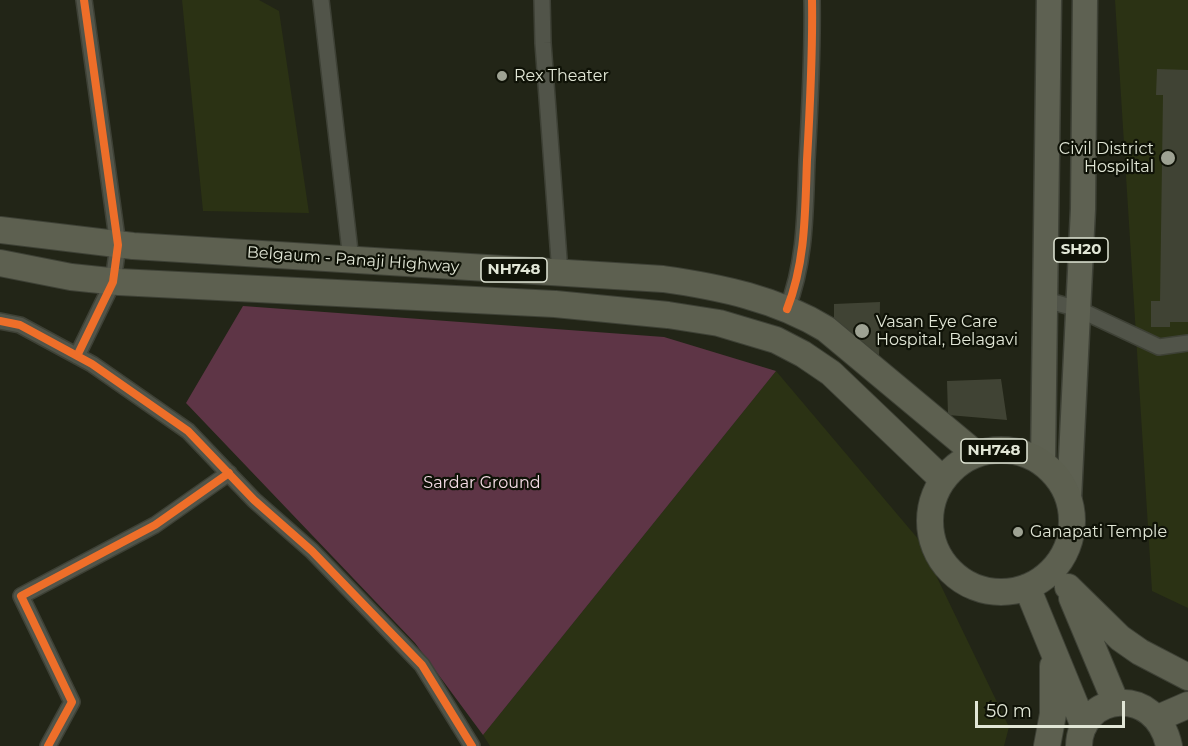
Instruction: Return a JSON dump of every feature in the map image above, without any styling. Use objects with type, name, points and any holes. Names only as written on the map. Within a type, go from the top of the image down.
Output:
[{"type":"highway","name":"Belgaum - Panaji Highway","points":[[0,230],[118,245],[663,279],[743,294],[804,316],[826,329],[976,454]]},
{"type":"highway","name":"Belgaum - Panaji Highway","points":[[0,263],[71,277],[113,282],[555,304],[668,315],[719,323],[776,340],[831,373],[943,480]]},
{"type":"highway","name":"NH748","points":[[999,450],[1022,453],[1043,464],[1059,479],[1069,499],[1072,513],[1072,528],[1063,576],[1044,578],[1027,587],[1008,592],[989,591],[970,585],[954,574],[941,558],[933,539],[930,518],[934,498],[943,480],[958,465],[976,454],[999,450]]},
{"type":"highway","points":[[1063,576],[1120,638],[1140,652],[1188,677]]},
{"type":"highway","points":[[1063,576],[1116,703]]},
{"type":"highway","points":[[1027,587],[1053,652],[1081,736]]},
{"type":"highway","points":[[1047,746],[1053,714],[1053,652]]},
{"type":"highway","points":[[1081,736],[1092,715],[1103,707],[1116,703],[1131,703],[1146,708],[1158,718],[1171,746],[1188,739]]},
{"type":"highway","points":[[1158,718],[1188,705]]},
{"type":"main road","name":"SH20","points":[[1043,464],[1049,0]]},
{"type":"main road","name":"SH20","points":[[1069,499],[1083,209],[1084,0]]},
{"type":"street","points":[[77,356],[113,282],[118,245],[84,0]]},
{"type":"street","points":[[321,0],[351,260]]},
{"type":"street","points":[[542,0],[543,43],[560,273]]},
{"type":"street","points":[[787,309],[796,287],[803,253],[813,48],[812,0]]},
{"type":"street","points":[[1046,300],[1078,309],[1158,347],[1188,343]]},
{"type":"street","points":[[0,321],[20,325],[77,356],[188,431],[254,500],[312,551],[422,665],[472,746]]},
{"type":"street","points":[[48,746],[72,702],[21,596],[155,525],[229,473]]},
{"type":"shaded area","points":[[182,0],[259,0],[279,11],[309,213],[203,211]]},
{"type":"shaded area","points":[[1115,0],[1188,0],[1188,608],[1152,591]]},
{"type":"shaded area","points":[[776,371],[919,540],[1009,727],[1004,746],[490,746],[483,735]]},
{"type":"green space","name":"Sardar Ground","points":[[243,306],[664,337],[776,371],[483,735],[415,643],[186,403]]},
{"type":"building","points":[[1157,69],[1188,70],[1188,322],[1170,322],[1170,327],[1151,327],[1151,301],[1160,301],[1163,95],[1156,95]]},
{"type":"building","points":[[880,302],[879,360],[834,321],[834,304]]},
{"type":"building","points":[[1001,379],[1007,420],[948,415],[947,381]]},
{"type":"cycle path","points":[[77,356],[113,282],[118,245],[84,0]]},
{"type":"cycle path","points":[[787,309],[798,273],[805,217],[812,0]]},
{"type":"cycle path","points":[[0,321],[20,325],[92,364],[188,431],[254,500],[312,551],[422,665],[472,746]]},
{"type":"cycle path","points":[[48,746],[72,702],[21,596],[155,525],[229,473]]},
{"type":"place","name":"Rex Theater","points":[[502,76]]},
{"type":"place","name":"Civil District Hospiltal","points":[[1168,158]]},
{"type":"place","name":"Vasan Eye Care Hospital, Belagavi","points":[[862,331]]},
{"type":"place","name":"Ganapati Temple","points":[[1018,532]]}]
